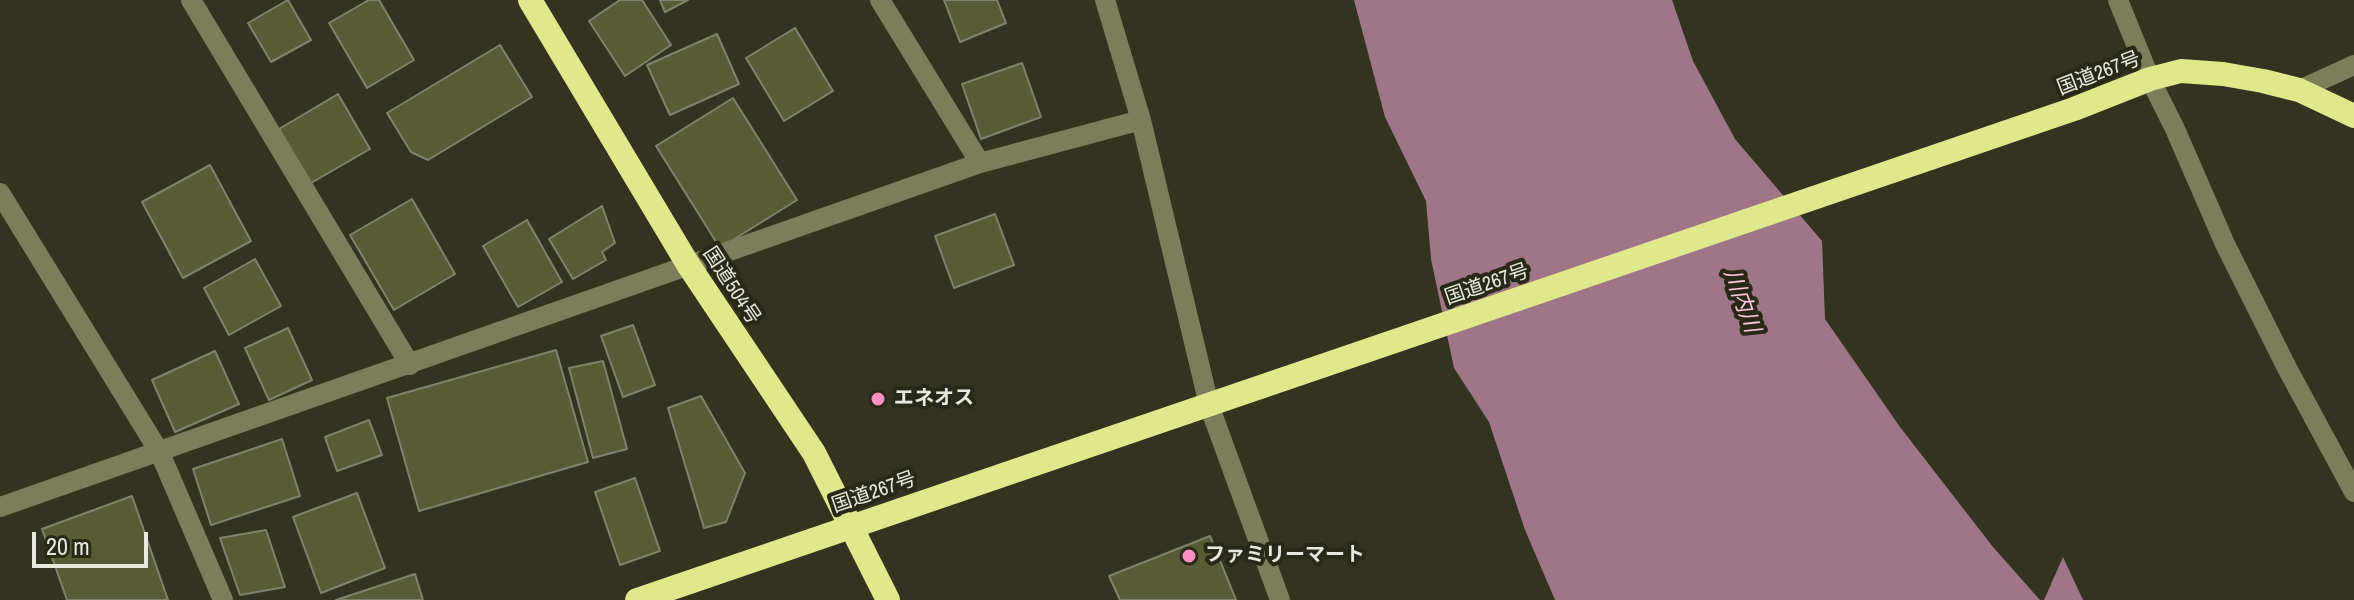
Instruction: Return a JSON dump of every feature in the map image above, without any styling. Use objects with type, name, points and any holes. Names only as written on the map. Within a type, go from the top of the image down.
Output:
[{"type":"highway","name":"国道504号","points":[[530,0],[689,266],[814,453],[888,600]]},
{"type":"highway","name":"国道267号","points":[[637,600],[2074,109],[2150,79],[2181,71],[2223,74],[2299,90],[2354,116]]},
{"type":"street","points":[[191,0],[410,365]]},
{"type":"street","points":[[880,0],[980,163]]},
{"type":"street","points":[[1105,0],[1141,120],[1209,405],[1280,600]]},
{"type":"street","points":[[2118,0],[2150,79],[2225,244],[2354,492]]},
{"type":"street","points":[[2299,90],[2354,65]]},
{"type":"street","points":[[0,507],[980,163],[1141,120]]},
{"type":"street","points":[[0,193],[160,453],[223,600]]},
{"type":"water","name":"川内川","points":[[1354,0],[1672,0],[1693,61],[1735,139],[1822,241],[1825,319],[1900,427],[1993,547],[2040,600],[1555,600],[1525,530],[1489,422],[1454,368],[1431,259],[1426,201],[1385,117]]},
{"type":"water","points":[[2063,557],[2083,600],[2044,600]]},
{"type":"building","points":[[288,0],[311,40],[271,62],[248,23]]},
{"type":"building","points":[[369,0],[379,0],[414,60],[367,88],[329,23]]},
{"type":"building","points":[[620,0],[642,0],[671,45],[625,76],[589,21]]},
{"type":"building","points":[[660,0],[688,0],[665,12]]},
{"type":"building","points":[[944,0],[997,0],[1006,23],[960,42]]},
{"type":"building","points":[[795,28],[833,91],[784,121],[746,58]]},
{"type":"building","points":[[717,34],[739,84],[670,115],[647,65]]},
{"type":"building","points":[[500,45],[532,97],[428,160],[411,152],[387,113]]},
{"type":"building","points":[[1022,63],[1041,117],[981,139],[962,84]]},
{"type":"building","points":[[338,94],[370,149],[311,183],[279,129]]},
{"type":"building","points":[[733,98],[797,200],[720,248],[656,146]]},
{"type":"building","points":[[210,165],[251,241],[183,278],[142,202]]},
{"type":"building","points":[[412,199],[455,274],[394,310],[350,235]]},
{"type":"building","points":[[602,206],[615,243],[602,252],[606,260],[573,279],[549,239]]},
{"type":"building","points":[[995,214],[1014,265],[954,288],[935,236]]},
{"type":"building","points":[[527,220],[562,282],[518,307],[483,246]]},
{"type":"building","points":[[255,259],[281,306],[229,335],[204,288]]},
{"type":"building","points":[[633,325],[655,385],[623,397],[601,336]]},
{"type":"building","points":[[288,328],[312,380],[269,400],[245,348]]},
{"type":"building","points":[[556,350],[588,462],[419,511],[387,398]]},
{"type":"building","points":[[215,351],[239,404],[175,432],[152,380]]},
{"type":"building","points":[[603,361],[627,449],[593,458],[569,368]]},
{"type":"building","points":[[701,396],[745,473],[726,522],[704,528],[668,408]]},
{"type":"building","points":[[369,420],[382,455],[337,471],[325,437]]},
{"type":"building","points":[[282,439],[300,496],[211,525],[193,469]]},
{"type":"building","points":[[635,478],[660,551],[620,565],[595,492]]},
{"type":"building","points":[[357,493],[385,568],[321,593],[293,517]]},
{"type":"building","points":[[132,496],[168,600],[67,600],[42,529]]},
{"type":"building","points":[[266,530],[285,587],[240,595],[220,538]]},
{"type":"building","name":"ファミリーマート","points":[[1210,536],[1236,600],[1120,600],[1109,576]]},
{"type":"building","points":[[415,574],[423,600],[336,600]]},
{"type":"place","name":"エネオス","points":[[878,399]]},
{"type":"place","name":"ファミリーマート","points":[[1189,556]]}]
